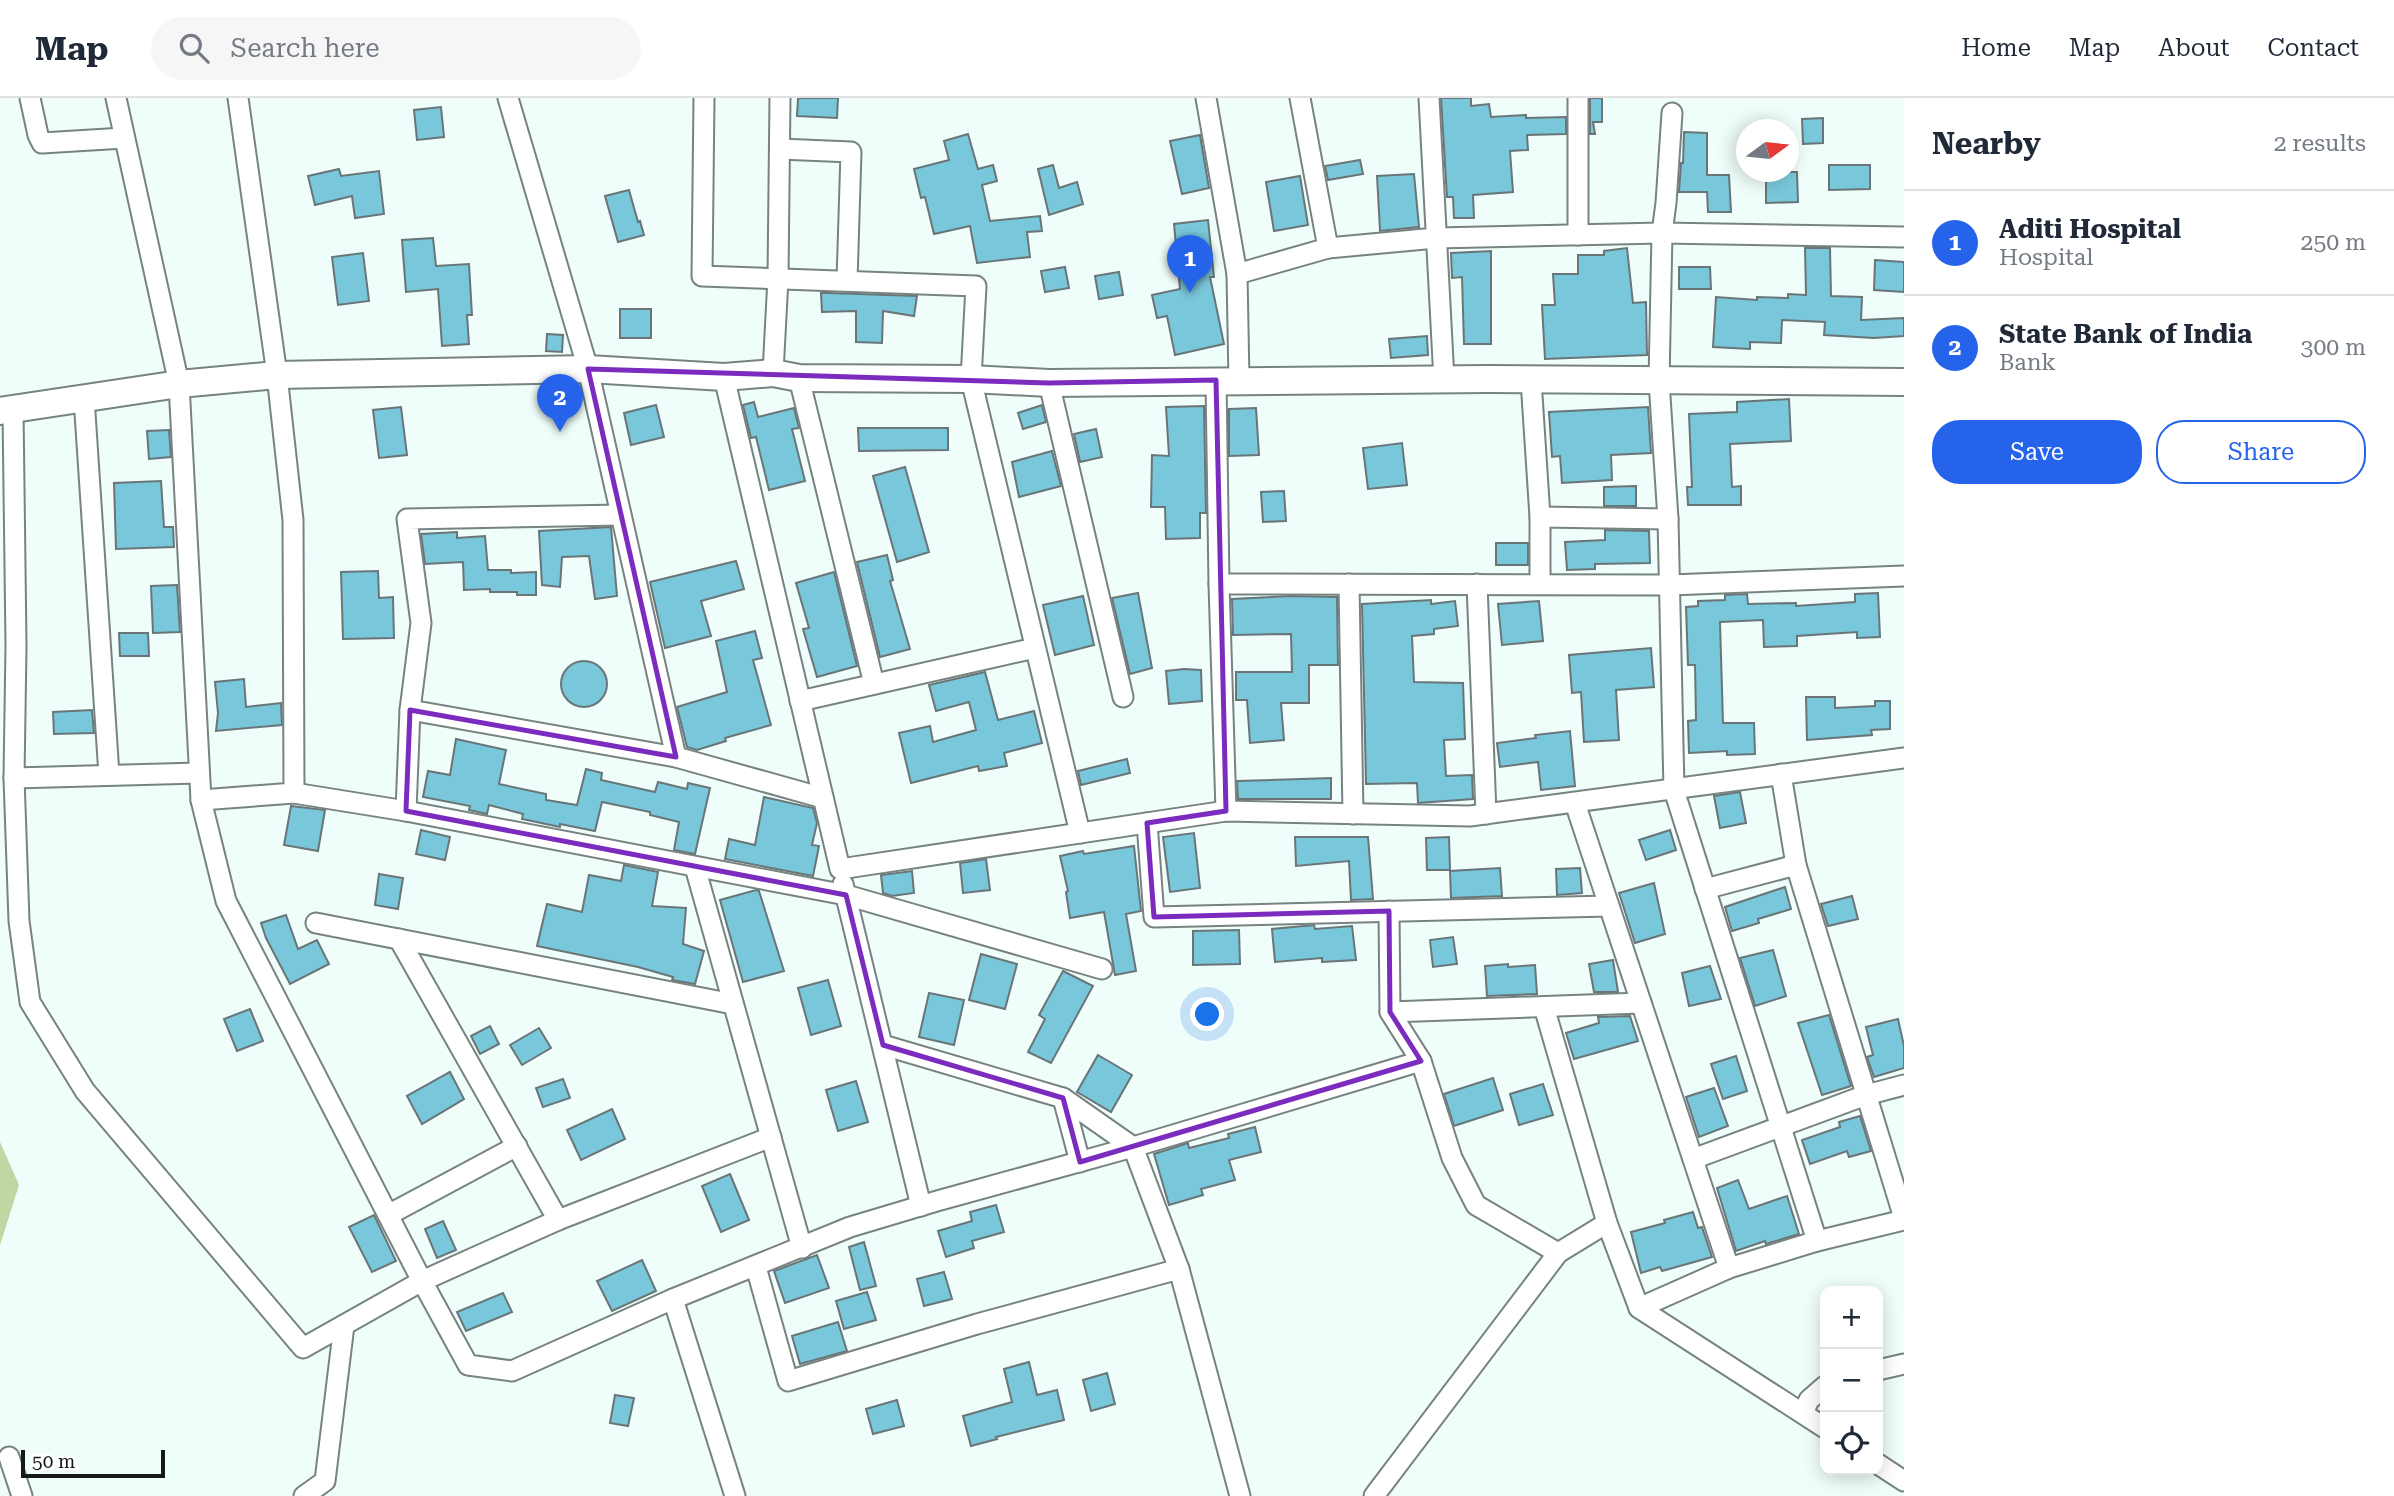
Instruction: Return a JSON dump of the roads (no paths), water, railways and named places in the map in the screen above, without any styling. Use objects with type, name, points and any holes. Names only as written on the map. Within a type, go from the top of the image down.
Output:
[{"type":"main road","points":[[6,410],[179,384],[277,375],[588,369],[724,376],[773,373],[799,378],[971,379],[1049,383],[1444,380],[1904,382]]},
{"type":"street","points":[[30,98],[42,143],[124,138]]},
{"type":"street","points":[[116,98],[179,384],[201,800],[226,901],[468,1365],[512,1371],[673,1299],[850,1227],[1133,1147],[1421,1061]]},
{"type":"street","points":[[238,98],[277,375],[293,520],[294,793]]},
{"type":"street","points":[[508,98],[588,369],[676,757]]},
{"type":"street","points":[[704,98],[702,276],[976,286],[971,379],[1080,833]]},
{"type":"street","points":[[773,373],[778,278],[780,98]]},
{"type":"street","points":[[1206,98],[1237,274],[1227,381],[1219,584],[1226,811]]},
{"type":"street","points":[[1300,98],[1328,248]]},
{"type":"street","points":[[1429,98],[1444,380]]},
{"type":"street","points":[[1578,98],[1578,235]]},
{"type":"street","points":[[1672,113],[1667,203],[1662,233],[1659,381],[1668,519],[1674,790],[1817,1241]]},
{"type":"street","points":[[779,149],[851,152],[848,281]]},
{"type":"street","points":[[1237,274],[1328,248],[1436,238],[1662,233],[1904,237]]},
{"type":"street","points":[[724,376],[921,1206]]},
{"type":"street","points":[[799,378],[874,684]]},
{"type":"street","points":[[1531,380],[1540,517],[1540,584]]},
{"type":"street","points":[[1049,383],[1123,697]]},
{"type":"street","points":[[84,398],[109,775]]},
{"type":"street","points":[[6,410],[8,640],[19,922],[30,1002],[85,1091],[303,1348],[422,1281],[558,1220],[771,1137]]},
{"type":"street","points":[[406,811],[410,710],[421,623],[407,520],[621,515]]},
{"type":"street","points":[[1540,517],[1668,519]]},
{"type":"street","points":[[1219,584],[1670,585],[1904,576]]},
{"type":"street","points":[[1349,584],[1353,814]]},
{"type":"street","points":[[1477,584],[1486,814]]},
{"type":"street","points":[[800,701],[1035,648]]},
{"type":"street","points":[[410,710],[676,757],[823,798]]},
{"type":"street","points":[[840,869],[1226,811],[1470,816],[1904,758]]},
{"type":"street","points":[[14,778],[199,773]]},
{"type":"street","points":[[1639,1308],[1729,1268],[1817,1241],[1904,1219],[1796,865],[1781,774]]},
{"type":"street","points":[[201,800],[294,793],[406,811],[846,895],[1102,969]]},
{"type":"street","points":[[1575,803],[1729,1268]]},
{"type":"street","points":[[1147,823],[1154,917],[1609,906]]},
{"type":"street","points":[[1706,889],[1796,865]]},
{"type":"street","points":[[695,867],[802,1248]]},
{"type":"street","points":[[1389,911],[1390,1012],[1421,1061],[1452,1158],[1476,1205],[1558,1253]]},
{"type":"street","points":[[316,923],[733,1004]]},
{"type":"street","points":[[399,939],[558,1220]]},
{"type":"street","points":[[1390,1012],[1641,1003]]},
{"type":"street","points":[[1544,1007],[1608,1223],[1639,1308],[1820,1425]]},
{"type":"street","points":[[883,1045],[1063,1098],[1133,1147],[1179,1269],[1240,1496]]},
{"type":"street","points":[[1693,1159],[1866,1094],[1904,1085]]},
{"type":"street","points":[[1063,1098],[1080,1162]]},
{"type":"street","points":[[388,1215],[517,1146]]},
{"type":"street","points":[[1374,1496],[1558,1253],[1608,1223]]},
{"type":"street","points":[[756,1267],[788,1381],[977,1324],[1179,1269]]},
{"type":"street","points":[[673,1299],[735,1496]]},
{"type":"street","points":[[304,1496],[325,1481],[344,1325]]},
{"type":"street","points":[[1883,1369],[1904,1364]]},
{"type":"street","points":[[1803,1413],[1809,1400],[1820,1390]]},
{"type":"street","points":[[9,1457],[22,1496]]},
{"type":"street","points":[[1883,1467],[1904,1481]]},
{"type":"place","name":"Aditi Hospital","points":[[1190,293]]},
{"type":"place","name":"State Bank of India","points":[[560,432]]}]
